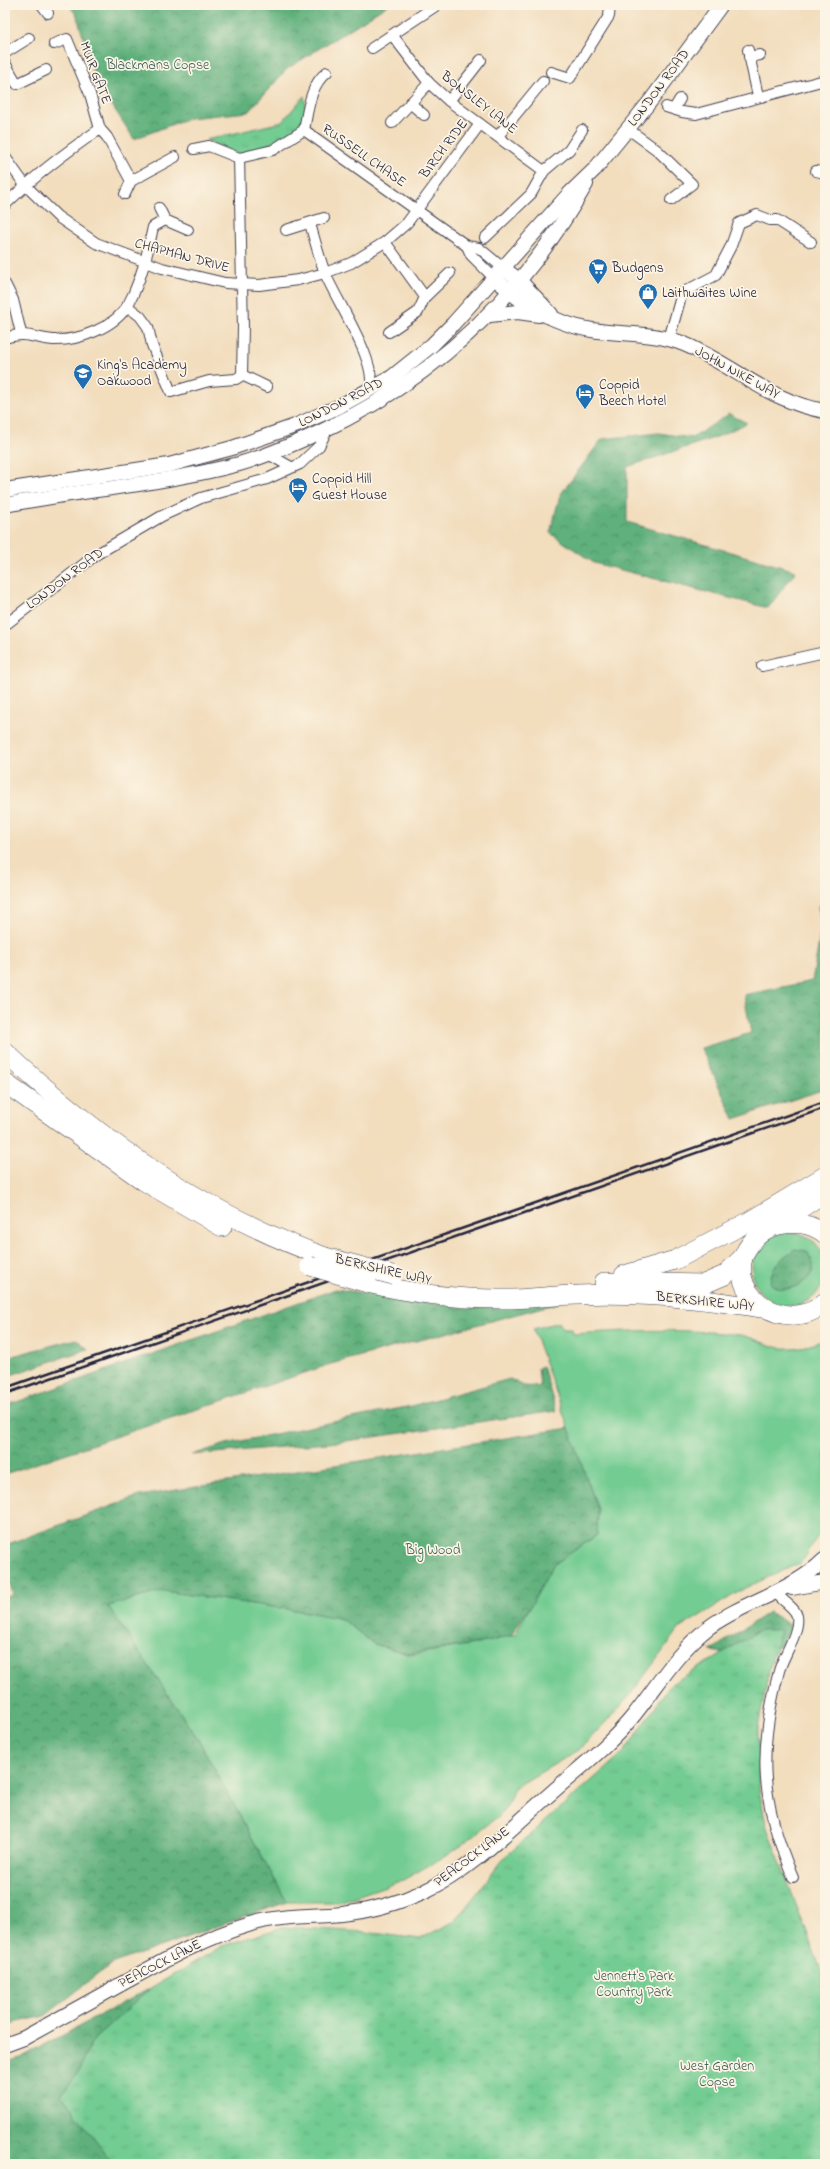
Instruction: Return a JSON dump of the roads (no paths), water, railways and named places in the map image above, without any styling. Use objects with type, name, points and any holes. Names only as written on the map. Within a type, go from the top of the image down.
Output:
[{"type":"highway","points":[[5,1039],[58,1100]]},
{"type":"highway","points":[[5,1052],[58,1100]]},
{"type":"highway","points":[[5,1070],[82,1136]]},
{"type":"highway","points":[[5,1083],[82,1136]]},
{"type":"highway","name":"BERKSHIRE WAY","points":[[58,1100],[122,1150],[188,1194],[317,1261],[367,1283],[421,1293],[461,1298],[500,1300],[578,1294],[614,1295],[726,1302],[767,1309],[782,1314],[796,1315],[810,1311],[824,1303]]},
{"type":"highway","name":"BERKSHIRE WAY","points":[[82,1136],[144,1182],[195,1213],[249,1241],[317,1261],[431,1282],[485,1286],[590,1282],[704,1284],[725,1275],[743,1257],[752,1241],[773,1226]]},
{"type":"highway","points":[[590,1282],[644,1271],[676,1260],[750,1221],[825,1176]]},
{"type":"highway","points":[[773,1226],[825,1192]]},
{"type":"highway","points":[[773,1226],[806,1224],[817,1228],[825,1234]]},
{"type":"highway","points":[[743,1257],[742,1272],[746,1286],[753,1296],[767,1309]]},
{"type":"main road","name":"LONDON ROAD","points":[[5,505],[144,484],[274,457],[372,405],[428,369],[490,315],[508,280],[628,129],[721,5]]},
{"type":"main road","name":"LONDON ROAD","points":[[5,490],[191,460],[270,436],[369,390],[409,364],[422,361],[448,341],[508,280],[577,201],[595,169]]},
{"type":"main road","name":"JOHN NIKE WAY","points":[[508,280],[532,308],[555,318],[590,330],[669,339],[717,359],[769,392],[790,403],[825,411]]},
{"type":"main road","name":"JOHN NIKE WAY","points":[[490,315],[526,312],[555,318]]},
{"type":"main road","name":"PEACOCK LANE","points":[[5,2044],[24,2038],[160,1963],[197,1944],[227,1932],[253,1923],[284,1918],[366,1911],[404,1900],[444,1881],[475,1858],[610,1741],[634,1715],[677,1657],[708,1628],[737,1610],[779,1590],[812,1571],[825,1560]]},
{"type":"main road","name":"PEACOCK LANE","points":[[779,1590],[825,1582]]},
{"type":"street","points":[[42,5],[48,13]]},
{"type":"street","points":[[372,48],[393,36],[437,5]]},
{"type":"street","points":[[552,72],[570,78],[609,16],[610,5]]},
{"type":"street","name":"BONSLEY LANE","points":[[393,36],[429,83],[449,101],[544,171]]},
{"type":"street","points":[[5,52],[29,38]]},
{"type":"street","name":"MUIR GATE","points":[[54,44],[66,39],[90,94],[100,129],[107,137],[131,181]]},
{"type":"street","points":[[758,96],[748,54],[760,55]]},
{"type":"street","points":[[449,101],[481,60]]},
{"type":"street","points":[[5,63],[17,84],[46,70]]},
{"type":"street","points":[[304,130],[308,109],[318,78],[327,72]]},
{"type":"street","points":[[680,99],[670,108],[696,114],[758,96],[825,80]]},
{"type":"street","points":[[498,136],[543,81]]},
{"type":"street","points":[[392,123],[429,83]]},
{"type":"street","points":[[410,103],[424,115]]},
{"type":"street","name":"BIRCH RIDE","points":[[416,210],[480,124]]},
{"type":"street","points":[[5,205],[62,155],[100,129]]},
{"type":"street","points":[[628,129],[657,150],[692,184],[671,200]]},
{"type":"street","name":"RUSSELL CHASE","points":[[240,158],[273,150],[304,130],[467,246],[471,255],[508,280]]},
{"type":"street","points":[[485,238],[531,194],[544,171],[569,150],[582,130]]},
{"type":"street","points":[[194,149],[209,146],[240,158],[241,285],[243,327],[242,375]]},
{"type":"street","name":"CHAPMAN DRIVE","points":[[5,157],[25,186],[78,232],[102,246],[145,263],[208,280],[241,285],[286,281],[325,273],[351,263],[385,242],[407,223],[416,210]]},
{"type":"street","points":[[125,194],[131,181],[175,157]]},
{"type":"street","points":[[159,208],[165,220],[188,230]]},
{"type":"street","points":[[669,339],[682,293],[716,275],[731,246],[739,223],[757,214],[770,220],[777,220],[811,242]]},
{"type":"street","points":[[286,230],[310,224],[324,218]]},
{"type":"street","points":[[5,338],[21,333],[53,340],[81,337],[107,325],[127,306],[145,263],[153,227],[165,220]]},
{"type":"street","points":[[310,224],[325,273],[368,361],[372,379],[369,390]]},
{"type":"street","points":[[385,242],[425,297]]},
{"type":"street","points":[[389,332],[418,312],[425,297],[450,273]]},
{"type":"street","points":[[5,284],[13,300],[21,333]]},
{"type":"street","points":[[127,306],[140,316],[148,327],[152,345],[171,392],[209,381],[236,379],[242,375]]},
{"type":"street","points":[[242,375],[267,387]]},
{"type":"street","name":"LONDON ROAD","points":[[5,624],[97,554],[162,516],[201,498],[255,483],[291,468],[307,459],[319,446],[328,428]]},
{"type":"street","points":[[274,457],[291,468]]},
{"type":"street","points":[[274,457],[280,472]]},
{"type":"street","points":[[762,666],[825,652]]},
{"type":"street","points":[[779,1590],[778,1596],[795,1612],[797,1620],[780,1668],[768,1723],[765,1778],[773,1825],[793,1877]]},
{"type":"railway","points":[[5,1388],[825,1102]]},
{"type":"railway","points":[[5,1394],[825,1108]]},
{"type":"place","name":"Budgens","points":[[598,285]]},
{"type":"place","name":"Laithwaites Wine","points":[[648,310]]},
{"type":"place","name":"King's Academy Oakwood","points":[[83,390]]},
{"type":"place","name":"Coppid Beech Hotel","points":[[585,410]]},
{"type":"place","name":"Coppid Hill Guest House","points":[[298,504]]},
{"type":"park label","name":"Blackmans Copse","points":[[158,65]]},
{"type":"park label","name":"Big Wood","points":[[433,1550]]},
{"type":"park label","name":"Jennett's Park Country Park","points":[[634,1984]]},
{"type":"park label","name":"West Garden Copse","points":[[717,2074]]}]
